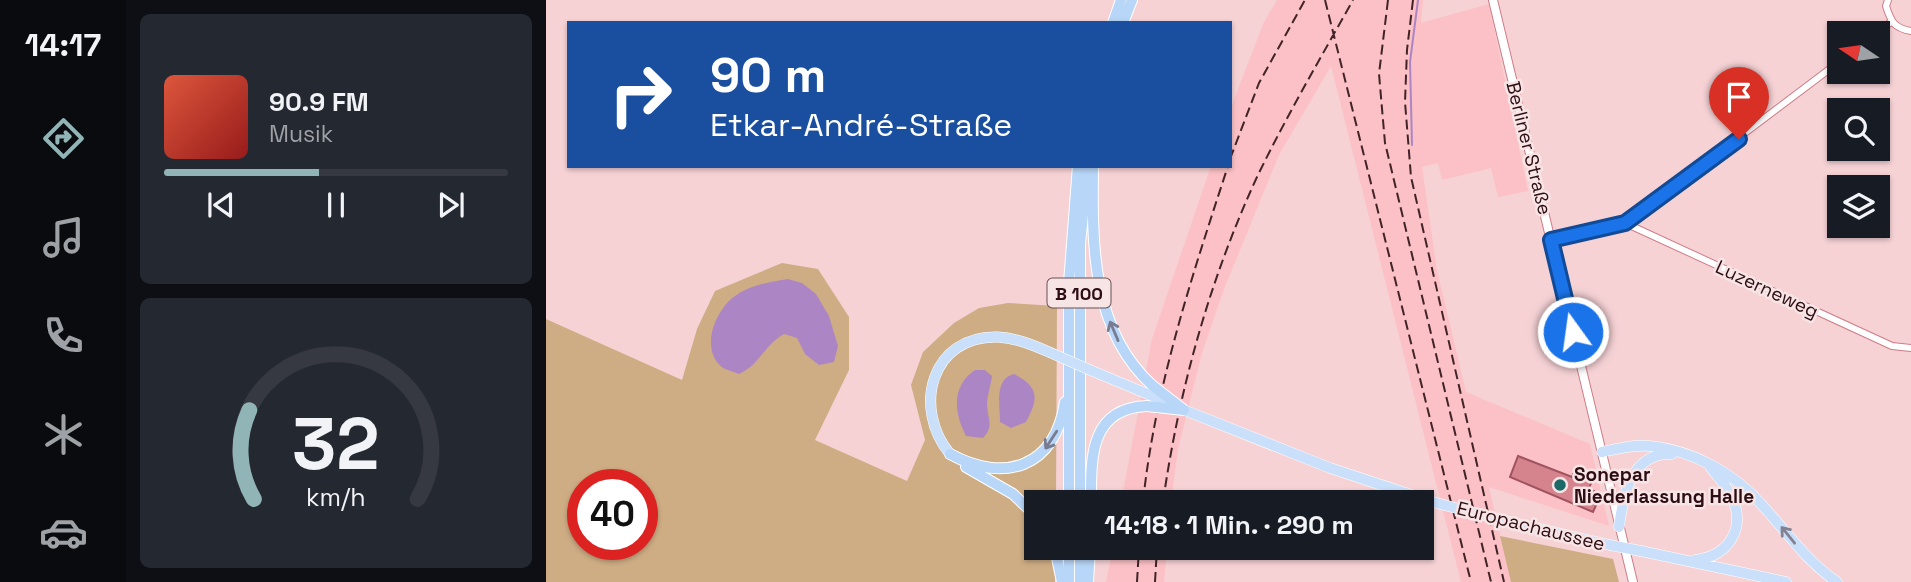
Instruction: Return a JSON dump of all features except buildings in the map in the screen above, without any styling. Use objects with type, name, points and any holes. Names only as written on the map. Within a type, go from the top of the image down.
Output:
[{"type":"highway","points":[[1114,21],[1121,0]]},
{"type":"highway","points":[[1124,21],[1132,0]]},
{"type":"highway","name":"B 100","points":[[1069,490],[1071,244],[1077,168]]},
{"type":"highway","name":"B 100","points":[[1080,490],[1079,257],[1088,168]]},
{"type":"highway","points":[[1093,168],[1094,249],[1105,307],[1114,334],[1150,396],[1184,410]]},
{"type":"highway","points":[[950,454],[986,469],[1008,468],[1028,463],[1042,453],[1060,425],[1069,375]]},
{"type":"highway","points":[[1150,396],[1184,410]]},
{"type":"highway","points":[[1091,490],[1093,450],[1098,434],[1106,422],[1118,412],[1133,407],[1150,396]]},
{"type":"highway","points":[[950,454],[962,465],[1013,494],[1024,505]]},
{"type":"highway","points":[[1057,560],[1062,582]]},
{"type":"highway","points":[[1069,560],[1069,582]]},
{"type":"highway","points":[[1080,560],[1080,582]]},
{"type":"highway","points":[[1088,582],[1089,560]]},
{"type":"main road","points":[[950,454],[934,431],[929,398],[936,374],[951,354],[970,342],[996,337],[1029,343],[1150,396]]},
{"type":"main road","name":"Europachaussee","points":[[1184,410],[1330,468],[1433,502],[1610,545],[1786,582]]},
{"type":"main road","points":[[1602,452],[1648,445],[1689,455],[1721,470],[1754,495],[1810,561],[1837,582]]},
{"type":"main road","points":[[1619,527],[1628,483],[1639,467],[1665,454],[1689,455]]},
{"type":"main road","points":[[1684,561],[1718,554],[1734,538],[1736,509],[1730,494],[1708,465]]},
{"type":"street","name":"Berliner Straße","points":[[1493,0],[1633,582]]},
{"type":"street","points":[[1888,0],[1885,6],[1891,22],[1900,29],[1911,32]]},
{"type":"street","points":[[1551,240],[1625,223],[1827,71]]},
{"type":"street","name":"Luzerneweg","points":[[1625,223],[1892,346],[1911,348]]},
{"type":"shaded area","points":[[1277,0],[1423,0],[1421,23],[1489,4],[1528,191],[1498,197],[1491,168],[1442,180],[1438,163],[1422,167],[1437,270],[1466,392],[1590,444],[1609,526],[1489,487],[1511,582],[1461,582],[1331,66],[1279,155],[1224,289],[1202,353],[1178,449],[1173,490],[1123,490],[1152,339],[1210,168],[1232,168],[1232,105],[1264,22]]},
{"type":"shaded area","points":[[782,263],[818,269],[849,317],[849,370],[815,440],[907,481],[925,440],[911,385],[923,352],[954,323],[979,308],[1008,303],[1057,306],[1056,490],[1024,490],[1024,560],[1055,560],[1055,582],[546,582],[546,319],[682,380],[697,329],[715,291]]},
{"type":"shaded area","points":[[788,279],[802,283],[816,294],[829,316],[838,346],[834,362],[819,365],[805,354],[797,338],[784,334],[739,374],[723,368],[712,351],[711,341],[712,330],[721,311],[735,296],[747,289]]},
{"type":"shaded area","points":[[975,370],[985,370],[992,376],[987,402],[989,426],[983,438],[966,436],[957,409],[958,392],[967,376]]},
{"type":"shaded area","points":[[1014,374],[1028,384],[1035,400],[1026,422],[1011,428],[1000,422],[1000,394],[1003,381]]},
{"type":"shaded area","points":[[1500,536],[1613,559],[1619,582],[1511,582]]},
{"type":"shaded area","points":[[1111,560],[1166,560],[1164,582],[1106,582]]},
{"type":"waterway","points":[[1412,145],[1410,62],[1418,0]]},
{"type":"railway","points":[[1232,154],[1259,83],[1305,0]]},
{"type":"railway","points":[[1325,0],[1471,582]]},
{"type":"railway","points":[[1165,490],[1187,377],[1224,256],[1268,155],[1353,0]]},
{"type":"railway","points":[[1388,0],[1379,74],[1385,143],[1491,582]]},
{"type":"railway","points":[[1413,0],[1405,102],[1411,177],[1504,582]]},
{"type":"railway","points":[[1145,490],[1156,416],[1176,332],[1227,168]]},
{"type":"railway","points":[[1137,582],[1138,560]]},
{"type":"railway","points":[[1155,582],[1156,560]]},
{"type":"place","name":"Sonepar Niederlassung Halle","points":[[1560,485]]},
{"type":"route","points":[[1573,332],[1551,240],[1625,223],[1739,139]]}]
